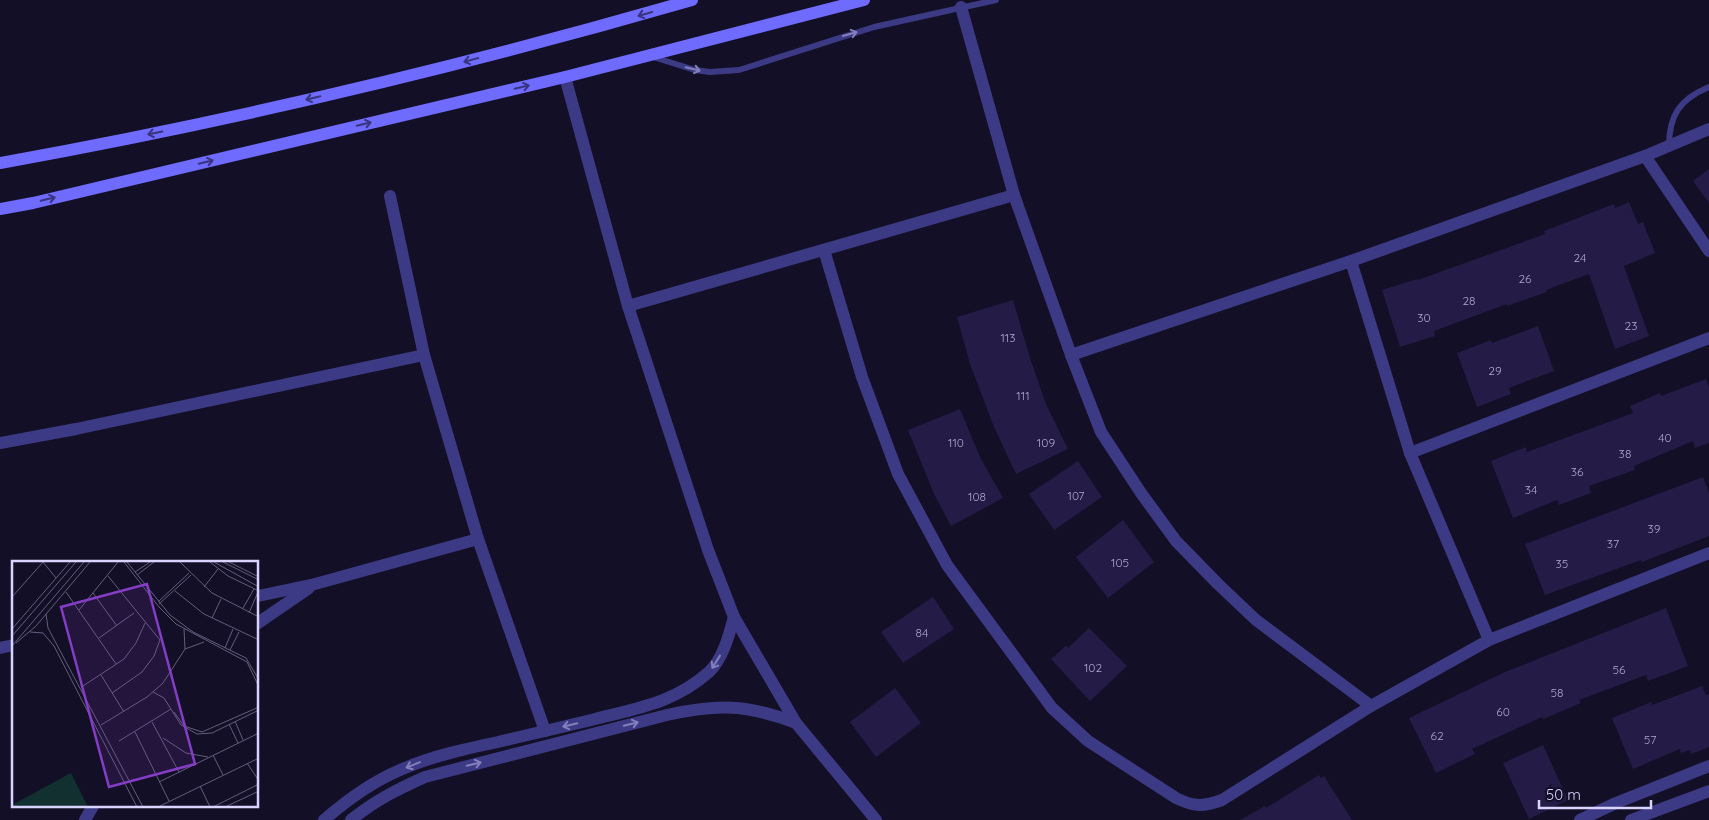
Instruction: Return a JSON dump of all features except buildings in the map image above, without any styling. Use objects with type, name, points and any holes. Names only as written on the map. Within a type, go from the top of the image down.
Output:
[{"type":"street","points":[[0,163],[203,124],[420,74],[692,0]]},
{"type":"street","points":[[0,209],[33,203],[565,77],[864,0]]},
{"type":"street","points":[[961,7],[1014,195],[1071,355],[1101,432],[1141,493],[1176,541],[1218,584],[1256,620],[1371,706]]},
{"type":"street","points":[[565,77],[628,306],[708,550],[734,617],[796,723],[876,820]]},
{"type":"street","points":[[1071,355],[1351,261],[1645,156],[1709,129]]},
{"type":"street","points":[[1645,156],[1709,252]]},
{"type":"street","points":[[628,306],[1014,195]]},
{"type":"street","points":[[390,196],[424,355],[478,539],[545,731]]},
{"type":"street","points":[[824,250],[865,386],[898,474],[947,565],[1052,708],[1088,742],[1187,804],[1200,806],[1222,800],[1371,706],[1489,640],[1709,553]]},
{"type":"street","points":[[1351,261],[1410,453],[1489,640]]},
{"type":"street","points":[[1410,453],[1709,338]]},
{"type":"street","points":[[0,443],[76,429],[424,355]]},
{"type":"street","points":[[259,596],[315,584],[478,539]]},
{"type":"street","points":[[259,622],[315,584]]},
{"type":"street","points":[[324,820],[355,795],[376,782],[422,761],[663,701],[689,688],[711,670],[729,636],[734,617]]},
{"type":"street","points":[[663,701],[667,715]]},
{"type":"street","points":[[352,820],[368,806],[395,790],[425,777],[699,708],[748,709],[764,712],[796,723]]},
{"type":"street","points":[[1580,820],[1709,766]]},
{"type":"street","points":[[1631,820],[1709,791]]},
{"type":"street","points":[[85,820],[92,808]]},
{"type":"lane","points":[[647,55],[695,70],[725,72],[739,70],[866,29],[996,0]]},
{"type":"lane","points":[[1669,146],[1670,128],[1675,113],[1686,100],[1709,87]]}]
